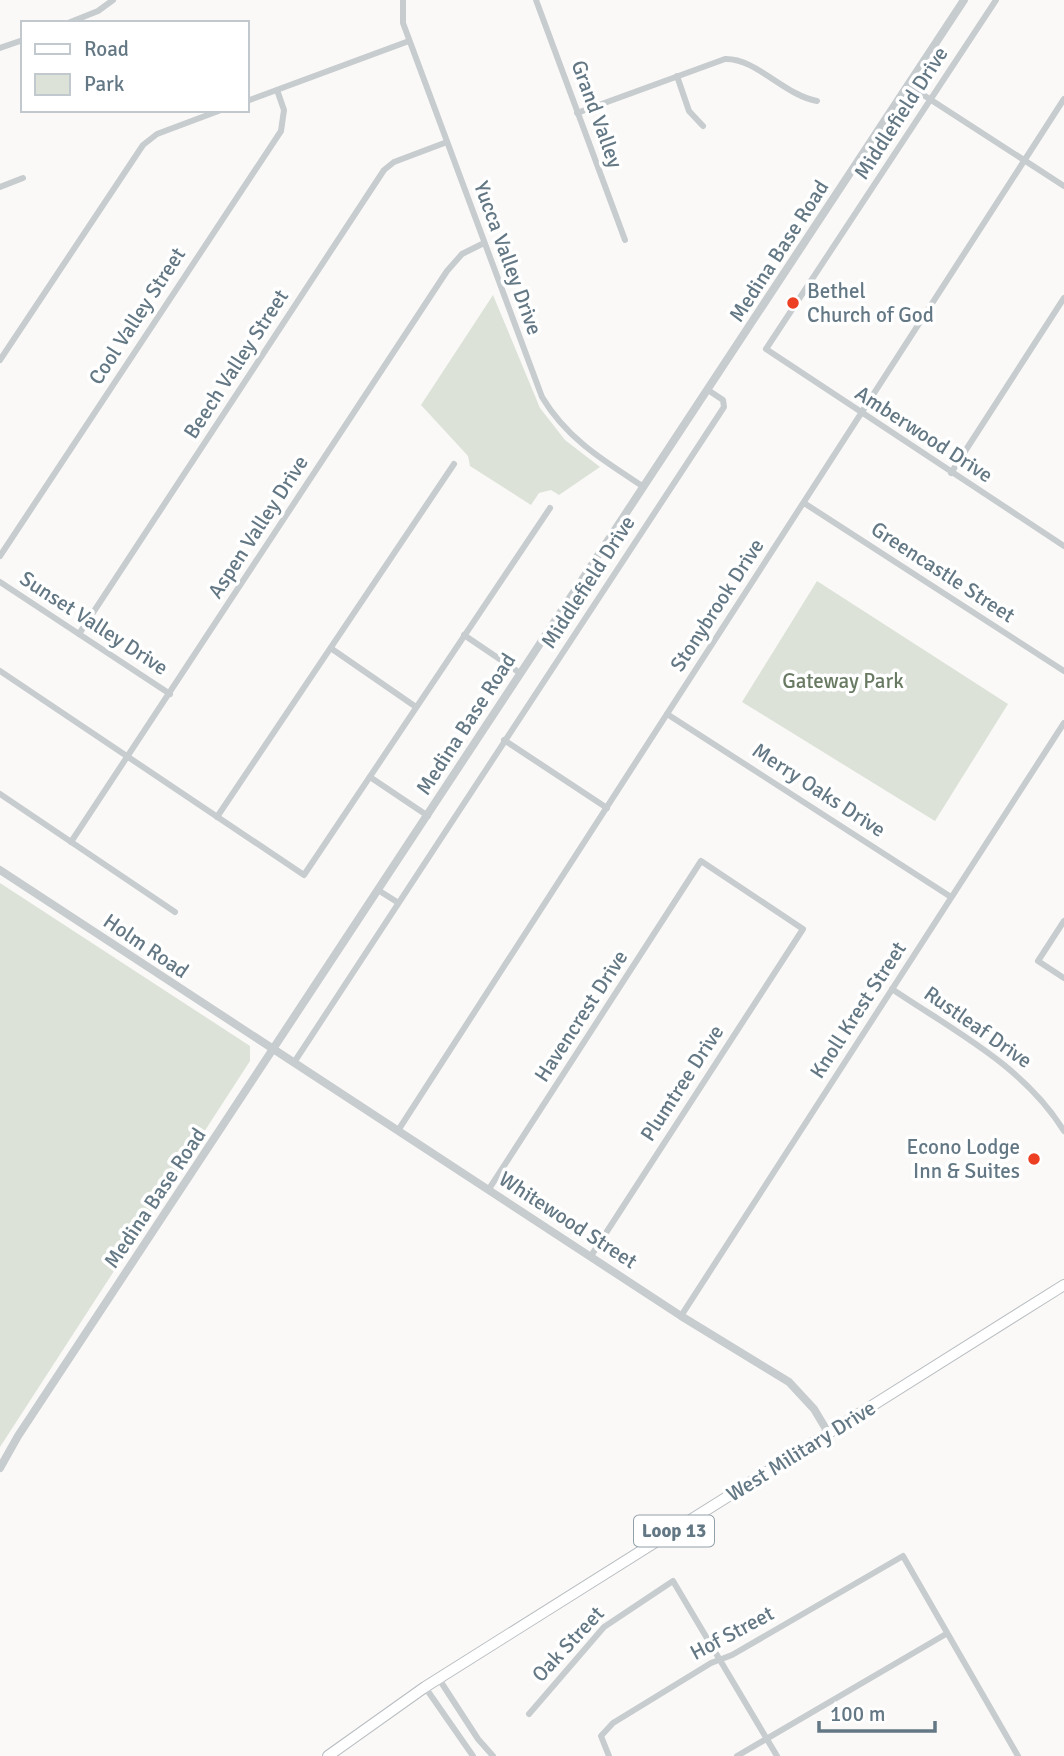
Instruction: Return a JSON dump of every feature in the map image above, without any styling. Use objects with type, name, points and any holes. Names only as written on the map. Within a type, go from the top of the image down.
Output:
[{"type":"main road","name":"West Military Drive","points":[[328,1756],[425,1687],[1064,1285]]},
{"type":"street","points":[[73,21],[98,11],[113,0]]},
{"type":"street","name":"Yucca Valley Drive","points":[[403,0],[401,14],[409,41],[542,397],[550,412],[579,443],[644,487]]},
{"type":"street","name":"Grand Valley","points":[[536,0],[625,240]]},
{"type":"street","name":"Medina Base Road","points":[[0,1468],[18,1436],[964,0]]},
{"type":"street","name":"Middlefield Drive","points":[[766,349],[996,0]]},
{"type":"street","points":[[0,48],[21,41]]},
{"type":"street","points":[[248,101],[409,41]]},
{"type":"street","points":[[577,113],[677,76],[733,59],[752,67],[799,98],[817,101]]},
{"type":"street","points":[[677,76],[689,111],[703,126]]},
{"type":"street","points":[[908,85],[1064,186]]},
{"type":"street","name":"Cool Valley Street","points":[[0,556],[281,131],[284,110],[277,90]]},
{"type":"street","name":"Stonybrook Drive","points":[[399,1129],[1064,99]]},
{"type":"street","points":[[0,360],[143,145],[157,134],[216,112]]},
{"type":"street","name":"Beech Valley Street","points":[[79,634],[384,170],[394,162],[447,142]]},
{"type":"street","points":[[0,187],[23,178]]},
{"type":"street","name":"Aspen Valley Drive","points":[[71,842],[447,271],[462,254],[484,243]]},
{"type":"street","points":[[951,473],[1064,298]]},
{"type":"street","name":"Amberwood Drive","points":[[766,349],[1064,546]]},
{"type":"street","name":"Middlefield Drive","points":[[295,1061],[724,407],[723,400],[708,390]]},
{"type":"street","points":[[217,817],[454,464]]},
{"type":"street","name":"Greencastle Street","points":[[804,503],[1064,671]]},
{"type":"street","points":[[0,671],[304,874],[550,508]]},
{"type":"street","name":"Sunset Valley Drive","points":[[0,582],[170,694]]},
{"type":"street","points":[[464,635],[520,673]]},
{"type":"street","points":[[332,649],[416,707]]},
{"type":"street","name":"Merry Oaks Drive","points":[[667,714],[951,898]]},
{"type":"street","name":"Knoll Krest Street","points":[[681,1316],[1064,723]]},
{"type":"street","points":[[504,740],[607,807]]},
{"type":"street","points":[[370,777],[428,817]]},
{"type":"street","points":[[0,794],[175,912]]},
{"type":"street","name":"Plumtree Drive","points":[[591,1256],[803,929],[701,861]]},
{"type":"street","name":"Havencrest Drive","points":[[489,1189],[701,861]]},
{"type":"street","name":"Holm Road","points":[[0,870],[253,1038],[274,1048]]},
{"type":"street","points":[[378,890],[397,902]]},
{"type":"street","points":[[1064,921],[1038,961],[1064,978]]},
{"type":"street","name":"Rustleaf Drive","points":[[892,989],[1019,1074],[1043,1100],[1064,1131]]},
{"type":"street","name":"Whitewood Street","points":[[274,1048],[681,1316],[789,1382],[814,1409],[829,1434]]},
{"type":"street","name":"Hof Street","points":[[609,1756],[602,1745],[605,1729],[660,1692],[732,1655],[903,1556],[946,1634]]},
{"type":"street","name":"Oak Street","points":[[529,1714],[604,1627],[673,1581],[719,1660]]},
{"type":"street","points":[[737,1756],[946,1634],[1018,1756]]},
{"type":"street","points":[[719,1660],[777,1756]]},
{"type":"street","points":[[439,1679],[478,1739],[493,1756]]},
{"type":"street","points":[[425,1687],[473,1756]]},
{"type":"green space","points":[[493,295],[540,408],[565,440],[600,467],[559,495],[551,490],[539,493],[531,505],[470,466],[468,456],[421,405]]},
{"type":"green space","name":"Gateway Park","points":[[817,581],[1008,704],[935,821],[742,702]]},
{"type":"green space","points":[[0,883],[250,1046],[250,1061],[0,1447]]},
{"type":"place","name":"Bethel Church of God","points":[[793,303]]},
{"type":"place","name":"Econo Lodge Inn & Suites","points":[[1034,1159]]}]
